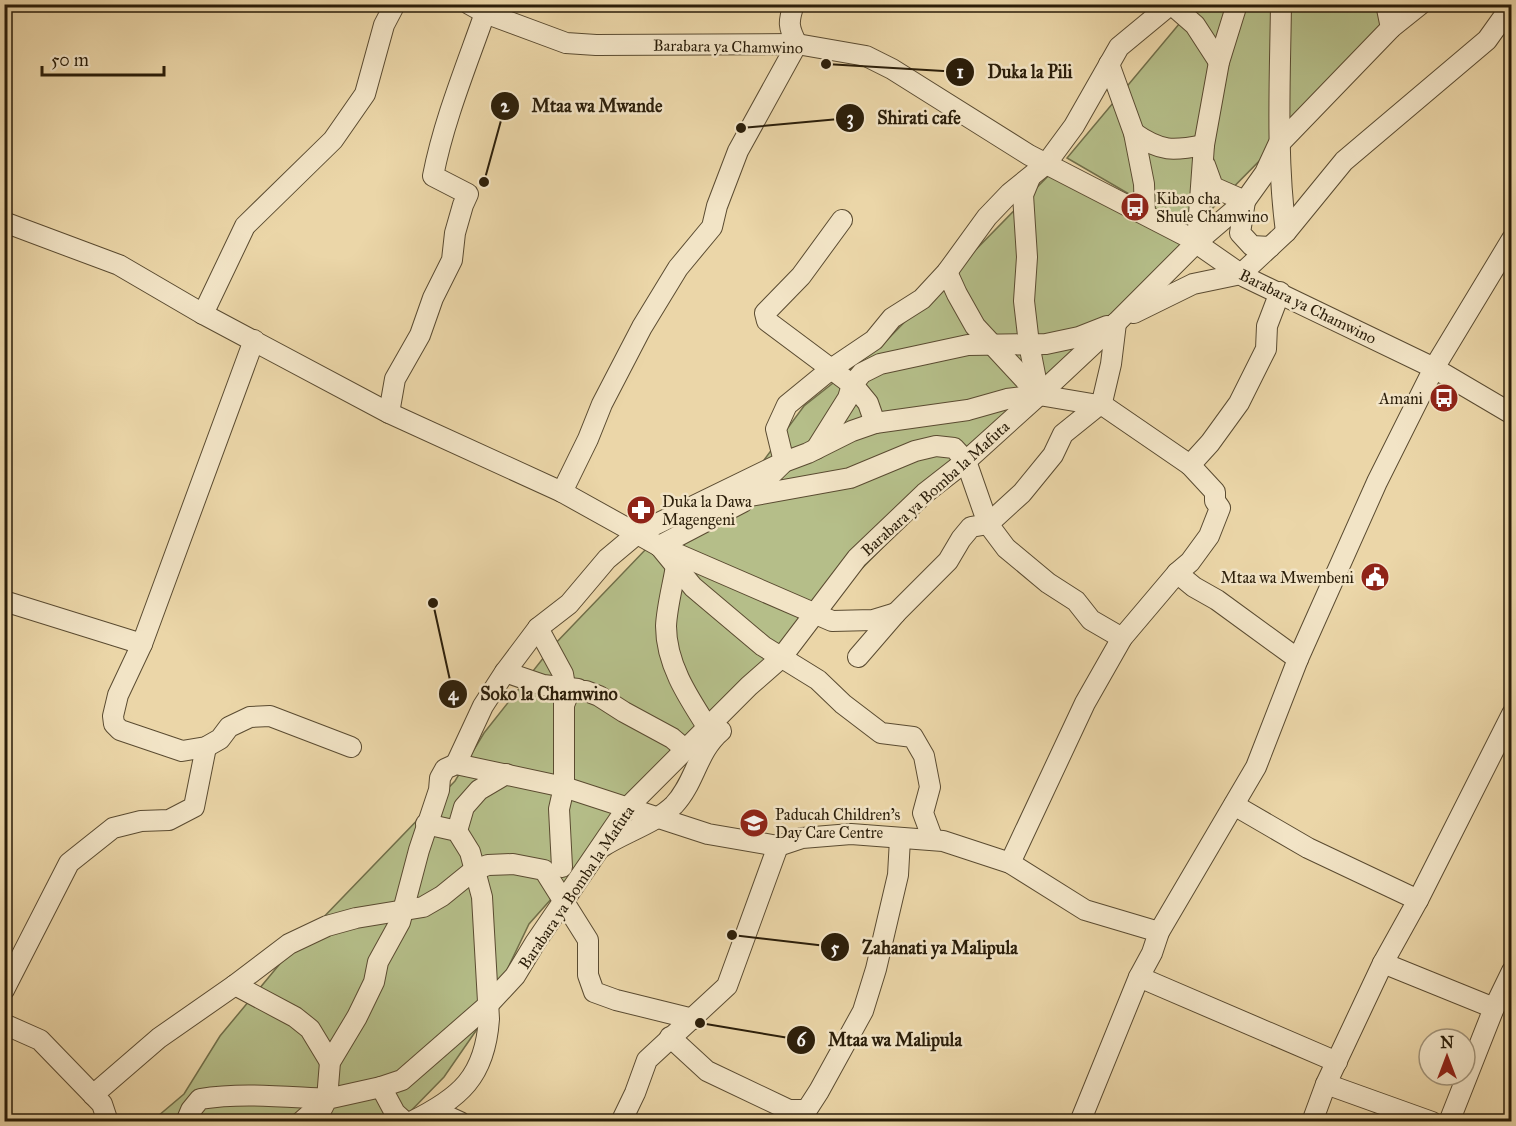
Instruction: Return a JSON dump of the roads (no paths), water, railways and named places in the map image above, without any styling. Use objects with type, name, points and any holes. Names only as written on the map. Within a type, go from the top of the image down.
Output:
[{"type":"street","points":[[202,314],[245,226],[333,140],[365,94],[384,25],[395,4]]},
{"type":"street","points":[[562,492],[602,404],[642,327],[678,268],[712,227],[717,206],[738,151],[797,44],[789,30],[789,18],[794,4]]},
{"type":"street","points":[[784,462],[776,429],[788,405],[831,369],[874,340],[892,318],[922,299],[947,272],[987,217],[1010,193],[1046,164],[1074,126],[1119,47],[1171,4],[1195,25],[1219,62]]},
{"type":"street","points":[[1197,242],[1203,152],[1219,62],[1237,4]]},
{"type":"street","points":[[1281,4],[1278,145],[1280,189],[1286,232]]},
{"type":"street","points":[[1386,4],[1391,28]]},
{"type":"street","name":"Barabara ya Bomba la Mafuta","points":[[327,1099],[402,1080],[488,1005],[515,976],[627,808],[749,686],[781,658],[856,558],[925,493],[966,461],[1039,395],[1116,323],[1197,242],[1245,201],[1265,173],[1278,145],[1391,28],[1421,4]]},
{"type":"street","points":[[816,449],[848,398],[852,385],[862,374],[880,364],[968,345],[1046,344],[1079,336],[1116,323],[1193,284],[1240,274],[1286,232],[1344,161],[1487,40],[1512,5]]},
{"type":"street","points":[[389,413],[394,379],[420,335],[433,298],[452,260],[456,233],[468,194],[433,176],[477,9]]},
{"type":"street","name":"Barabara ya Chamwino","points":[[477,9],[566,43],[596,45],[797,44],[866,56],[892,69],[1029,155],[1197,242],[1240,274],[1434,368],[1512,414]]},
{"type":"street","points":[[1110,64],[1134,133],[1144,184],[1145,214]]},
{"type":"street","points":[[1134,133],[1151,145],[1178,151],[1203,152]]},
{"type":"street","points":[[1203,152],[1213,186],[1245,201],[1240,233],[1252,246],[1270,248]]},
{"type":"street","points":[[1030,178],[1023,195],[1027,257],[1024,301],[1029,344],[1039,395]]},
{"type":"street","points":[[843,220],[801,276],[765,312],[767,321],[852,385],[868,403],[875,423]]},
{"type":"street","points":[[4,222],[119,265],[202,314],[389,413],[562,492],[659,546],[832,621],[873,620],[896,613]]},
{"type":"street","points":[[1080,1122],[1159,932],[1256,767],[1298,659],[1377,482],[1434,368],[1512,239]]},
{"type":"street","points":[[947,272],[975,326],[1039,395]]},
{"type":"street","points":[[1190,465],[1210,443],[1239,403],[1266,349],[1267,326],[1280,292]]},
{"type":"street","points":[[1063,434],[1099,405],[1103,398],[1111,364],[1116,323]]},
{"type":"street","points":[[254,340],[142,644],[118,695],[113,716],[114,724],[120,730],[182,751],[206,747],[220,739],[229,728],[250,717],[270,716],[351,747]]},
{"type":"street","points":[[858,657],[896,613],[948,561],[971,527],[988,524],[1022,493],[1053,455],[1063,434],[1065,371]]},
{"type":"street","points":[[456,764],[483,706],[538,628],[569,604],[607,559],[638,534],[784,462],[875,423],[968,410],[1007,399],[1039,395],[1104,406],[1190,465],[1215,492],[1215,501],[1220,508],[1209,536],[1190,562],[1122,638],[1085,703],[1010,863]]},
{"type":"street","points":[[750,496],[850,478],[936,446],[954,448],[966,461],[988,524],[1006,548],[1048,583],[1076,601],[1091,620],[1122,638]]},
{"type":"street","points":[[659,546],[743,502],[784,462]]},
{"type":"street","points":[[659,546],[706,599],[763,646],[818,680],[843,704],[881,733],[913,737],[924,756],[930,787],[923,813],[933,840]]},
{"type":"street","points":[[676,566],[666,625],[668,649],[683,687],[708,728]]},
{"type":"street","points":[[1178,573],[1194,587],[1217,600],[1298,659]]},
{"type":"street","points":[[4,601],[142,644]]},
{"type":"street","points":[[538,628],[563,674],[565,696],[564,787],[559,809],[553,869],[564,901],[588,940],[588,975],[594,992],[616,1000],[693,1019]]},
{"type":"street","points":[[505,672],[543,685],[565,696]]},
{"type":"street","points":[[93,1095],[159,1038],[236,985],[289,944],[327,926],[356,918],[423,908],[474,870],[488,865],[513,864],[553,869],[597,850],[655,817],[674,805],[707,747],[736,716],[749,686]]},
{"type":"street","points":[[565,696],[573,691],[586,691],[599,696],[672,738],[686,750]]},
{"type":"street","points":[[1312,1122],[1326,1084],[1383,963],[1418,900],[1512,714]]},
{"type":"street","points":[[4,990],[69,863],[113,828],[141,821],[169,820],[194,807],[206,747]]},
{"type":"street","points":[[315,1122],[327,1099],[330,1062],[357,1017],[374,982],[378,963],[400,922],[426,824],[439,790],[440,778],[445,769],[456,764],[564,787],[708,834],[778,846],[802,838],[851,834],[943,841],[1010,863],[1086,910],[1159,932]]},
{"type":"street","points":[[457,831],[464,807],[479,790],[506,774]]},
{"type":"street","points":[[1234,806],[1308,848],[1418,900]]},
{"type":"street","points":[[411,1122],[458,1095],[473,1078],[488,1034],[482,897],[470,852],[457,831],[426,824]]},
{"type":"street","points":[[670,1037],[707,1071],[802,1116],[819,1091],[863,1011],[876,969],[898,875],[900,839]]},
{"type":"street","points":[[621,1122],[647,1060],[727,987],[778,846]]},
{"type":"street","points":[[1383,963],[1494,1008]]},
{"type":"street","points":[[1449,1122],[1494,1008],[1512,970]]},
{"type":"street","points":[[1139,977],[1336,1062]]},
{"type":"street","points":[[236,985],[295,1017],[310,1029],[330,1062]]},
{"type":"street","points":[[4,1024],[40,1040],[102,1104],[108,1122]]},
{"type":"street","points":[[1326,1084],[1432,1122]]},
{"type":"street","points":[[381,1087],[395,1113],[405,1122]]},
{"type":"street","points":[[186,1122],[191,1110],[200,1099],[221,1095],[327,1099]]},
{"type":"street","points":[[301,1122],[327,1099]]},
{"type":"street","points":[[434,1110],[460,1122]]},
{"type":"place","name":"Duka la Pili","points":[[826,64]]},
{"type":"place","name":"Shirati cafe","points":[[741,128]]},
{"type":"place","name":"Mtaa wa Mwande","points":[[484,182]]},
{"type":"place","name":"Kibao cha Shule Chamwino","points":[[1135,207]]},
{"type":"place","name":"Amani","points":[[1444,398]]},
{"type":"place","name":"Duka la Dawa Magengeni","points":[[641,510]]},
{"type":"place","name":"Mtaa wa Mwembeni","points":[[1375,577]]},
{"type":"place","name":"Soko la Chamwino","points":[[433,603]]},
{"type":"place","name":"Paducah Children's Day Care Centre","points":[[754,823]]},
{"type":"place","name":"Zahanati ya Malipula","points":[[732,935]]},
{"type":"place","name":"Mtaa wa Malipula","points":[[700,1023]]}]
